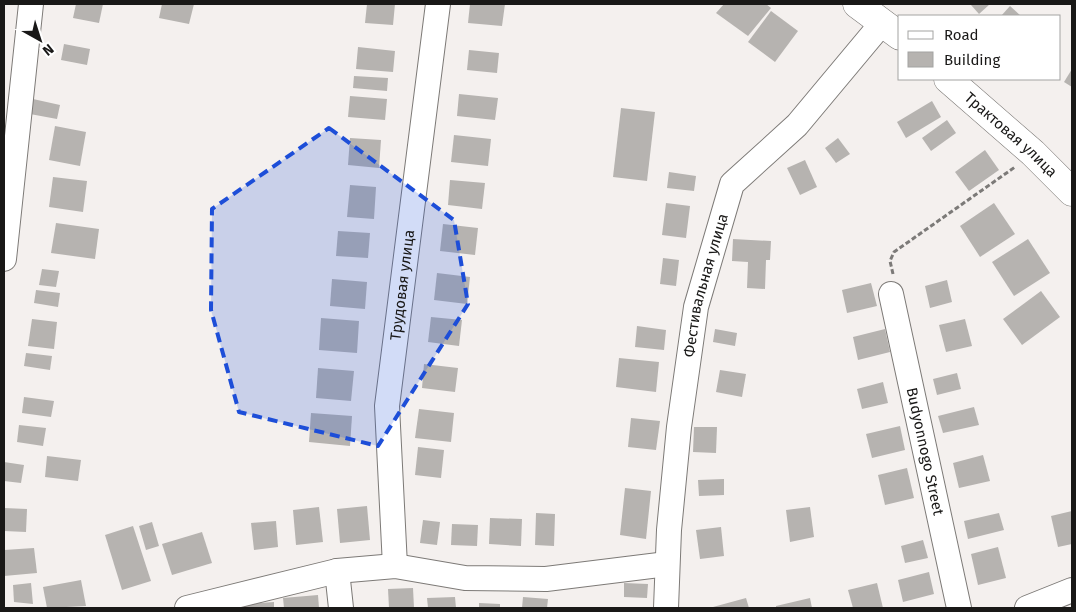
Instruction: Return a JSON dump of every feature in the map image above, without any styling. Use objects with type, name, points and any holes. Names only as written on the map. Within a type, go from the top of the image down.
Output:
[{"type":"street","points":[[4,259],[30,4]]},
{"type":"street","name":"Трудовая улица","points":[[394,566],[387,406],[438,4]]},
{"type":"street","points":[[858,4],[892,29]]},
{"type":"street","name":"Фестивальная улица","points":[[666,608],[667,564],[680,427],[696,307],[732,184],[797,126],[892,29]]},
{"type":"street","name":"Трактовая улица","points":[[949,80],[1033,153],[1072,192]]},
{"type":"street","name":"Budyonnogo Street","points":[[891,294],[959,608]]},
{"type":"street","points":[[187,608],[337,571],[394,566],[465,578],[546,579],[667,564]]},
{"type":"street","points":[[337,571],[341,608]]},
{"type":"street","points":[[1027,608],[1072,590]]},
{"type":"path","points":[[891,294],[894,282],[890,261],[894,252],[987,189],[1033,153]]},
{"type":"highlighted area","points":[[329,128],[454,220],[468,304],[378,446],[239,412],[211,310],[212,209]]},
{"type":"building","points":[[76,4],[103,4],[99,23],[73,18]]},
{"type":"building","points":[[162,4],[194,4],[189,24],[159,18]]},
{"type":"building","points":[[367,4],[395,4],[393,25],[365,23]]},
{"type":"building","points":[[470,4],[505,4],[502,26],[468,23]]},
{"type":"building","points":[[724,4],[766,4],[771,8],[748,36],[716,13]]},
{"type":"building","points":[[972,4],[990,4],[979,14]]},
{"type":"building","points":[[1010,6],[1020,15],[1002,15]]},
{"type":"building","points":[[771,11],[798,31],[775,62],[748,42]]},
{"type":"building","points":[[64,44],[90,49],[87,65],[61,60]]},
{"type":"building","points":[[358,47],[395,51],[393,72],[356,69]]},
{"type":"building","points":[[469,50],[499,53],[497,73],[467,70]]},
{"type":"building","points":[[1072,69],[1072,87],[1064,82]]},
{"type":"building","points":[[354,76],[388,78],[387,91],[353,88]]},
{"type":"building","points":[[459,94],[498,98],[495,120],[457,116]]},
{"type":"building","points":[[350,96],[387,99],[385,120],[348,117]]},
{"type":"building","points":[[33,99],[60,105],[57,119],[30,114]]},
{"type":"building","points":[[932,101],[941,117],[906,138],[897,122]]},
{"type":"building","points":[[621,108],[655,112],[647,181],[613,177]]},
{"type":"building","points":[[947,120],[956,133],[931,151],[922,138]]},
{"type":"building","points":[[55,126],[86,132],[80,166],[49,160]]},
{"type":"building","points":[[454,135],[491,139],[488,166],[451,162]]},
{"type":"building","points":[[350,138],[381,140],[379,168],[348,165]]},
{"type":"building","points":[[838,138],[850,154],[836,163],[825,148]]},
{"type":"building","points":[[985,150],[999,170],[969,191],[955,172]]},
{"type":"building","points":[[805,160],[817,187],[800,195],[787,168]]},
{"type":"building","points":[[669,172],[696,176],[694,191],[667,188]]},
{"type":"building","points":[[53,177],[87,181],[83,212],[49,207]]},
{"type":"building","points":[[450,180],[485,183],[482,209],[448,205]]},
{"type":"building","points":[[350,185],[376,187],[374,219],[347,217]]},
{"type":"building","points":[[666,203],[690,206],[686,238],[662,235]]},
{"type":"building","points":[[994,203],[1015,234],[980,257],[960,226]]},
{"type":"building","points":[[56,223],[99,229],[95,259],[51,253]]},
{"type":"building","points":[[443,224],[478,228],[475,255],[440,251]]},
{"type":"building","points":[[338,231],[370,233],[368,258],[336,256]]},
{"type":"building","points":[[733,239],[771,241],[770,260],[766,260],[765,289],[747,288],[748,262],[732,261]]},
{"type":"building","points":[[1028,239],[1050,273],[1014,296],[992,262]]},
{"type":"building","points":[[663,258],[679,260],[676,286],[660,284]]},
{"type":"building","points":[[42,269],[59,271],[56,287],[39,285]]},
{"type":"building","points":[[437,273],[470,277],[467,304],[434,300]]},
{"type":"building","points":[[332,279],[367,282],[365,309],[330,306]]},
{"type":"building","points":[[947,280],[952,302],[930,308],[925,286]]},
{"type":"building","points":[[871,283],[877,306],[847,313],[842,290]]},
{"type":"building","points":[[36,290],[60,293],[58,307],[34,303]]},
{"type":"building","points":[[1041,291],[1060,317],[1022,345],[1003,319]]},
{"type":"building","points":[[431,317],[462,320],[459,346],[428,342]]},
{"type":"building","points":[[321,318],[359,321],[357,353],[319,350]]},
{"type":"building","points":[[32,319],[57,322],[54,349],[28,346]]},
{"type":"building","points":[[965,319],[972,346],[946,352],[939,325]]},
{"type":"building","points":[[637,326],[666,330],[664,350],[635,347]]},
{"type":"building","points":[[715,329],[737,333],[735,346],[713,342]]},
{"type":"building","points":[[885,329],[890,352],[858,360],[853,337]]},
{"type":"building","points":[[26,353],[52,356],[50,370],[24,366]]},
{"type":"building","points":[[619,358],[659,362],[656,392],[616,387]]},
{"type":"building","points":[[424,364],[458,368],[455,392],[422,388]]},
{"type":"building","points":[[318,368],[354,371],[351,401],[316,398]]},
{"type":"building","points":[[720,370],[746,374],[742,397],[716,392]]},
{"type":"building","points":[[957,373],[961,389],[937,395],[933,379]]},
{"type":"building","points":[[883,382],[888,403],[862,409],[857,389]]},
{"type":"building","points":[[24,397],[54,401],[51,417],[22,413]]},
{"type":"building","points":[[974,407],[979,425],[943,433],[938,416]]},
{"type":"building","points":[[419,409],[454,413],[451,442],[415,438]]},
{"type":"building","points":[[311,413],[352,416],[350,446],[309,442]]},
{"type":"building","points":[[631,418],[660,421],[656,450],[628,447]]},
{"type":"building","points":[[19,425],[46,428],[43,446],[17,442]]},
{"type":"building","points":[[900,426],[905,450],[872,458],[866,434]]},
{"type":"building","points":[[694,427],[717,427],[716,453],[693,452]]},
{"type":"building","points":[[418,447],[444,450],[441,478],[415,475]]},
{"type":"building","points":[[983,455],[990,481],[959,488],[953,463]]},
{"type":"building","points":[[47,456],[81,460],[78,481],[45,477]]},
{"type":"building","points":[[4,462],[24,465],[21,483],[4,481]]},
{"type":"building","points":[[907,468],[914,498],[885,505],[878,475]]},
{"type":"building","points":[[724,479],[724,495],[699,496],[698,480]]},
{"type":"building","points":[[625,488],[651,491],[646,539],[620,535]]},
{"type":"building","points":[[367,506],[370,540],[340,543],[337,509]]},
{"type":"building","points":[[319,507],[323,542],[296,545],[293,510]]},
{"type":"building","points":[[810,507],[814,537],[790,542],[786,510]]},
{"type":"building","points":[[4,508],[27,509],[26,532],[4,531]]},
{"type":"building","points":[[1072,511],[1072,544],[1058,547],[1051,516]]},
{"type":"building","points":[[536,513],[555,514],[554,546],[535,545]]},
{"type":"building","points":[[999,513],[1004,530],[968,539],[964,521]]},
{"type":"building","points":[[490,518],[522,519],[521,546],[489,544]]},
{"type":"building","points":[[423,520],[440,522],[437,545],[420,543]]},
{"type":"building","points":[[276,521],[278,547],[254,550],[251,523]]},
{"type":"building","points":[[152,522],[159,546],[146,550],[139,526]]},
{"type":"building","points":[[452,524],[478,525],[477,546],[451,545]]},
{"type":"building","points":[[133,526],[151,581],[122,590],[105,535]]},
{"type":"building","points":[[721,527],[724,556],[700,559],[696,530]]},
{"type":"building","points":[[202,532],[212,563],[172,575],[162,544]]},
{"type":"building","points":[[923,540],[928,558],[905,563],[901,546]]},
{"type":"building","points":[[998,547],[1006,578],[978,585],[971,554]]},
{"type":"building","points":[[34,548],[37,573],[4,576],[4,550]]},
{"type":"building","points":[[929,572],[934,594],[903,602],[898,580]]},
{"type":"building","points":[[81,580],[86,606],[47,608],[43,587]]},
{"type":"building","points":[[31,583],[33,604],[14,602],[13,585]]},
{"type":"building","points":[[624,583],[648,584],[647,598],[624,597]]},
{"type":"building","points":[[877,583],[883,608],[853,608],[848,590]]},
{"type":"building","points":[[413,588],[414,608],[389,608],[388,589]]},
{"type":"building","points":[[318,595],[319,608],[284,608],[283,598]]},
{"type":"building","points":[[455,597],[456,608],[428,608],[427,598]]},
{"type":"building","points":[[523,597],[548,599],[547,608],[522,608]]},
{"type":"building","points":[[746,598],[749,608],[713,608],[713,607]]},
{"type":"building","points":[[810,598],[812,608],[776,608],[776,606]]},
{"type":"building","points":[[274,602],[274,608],[245,608],[245,604]]},
{"type":"building","points":[[479,603],[500,604],[500,608],[479,608]]}]
